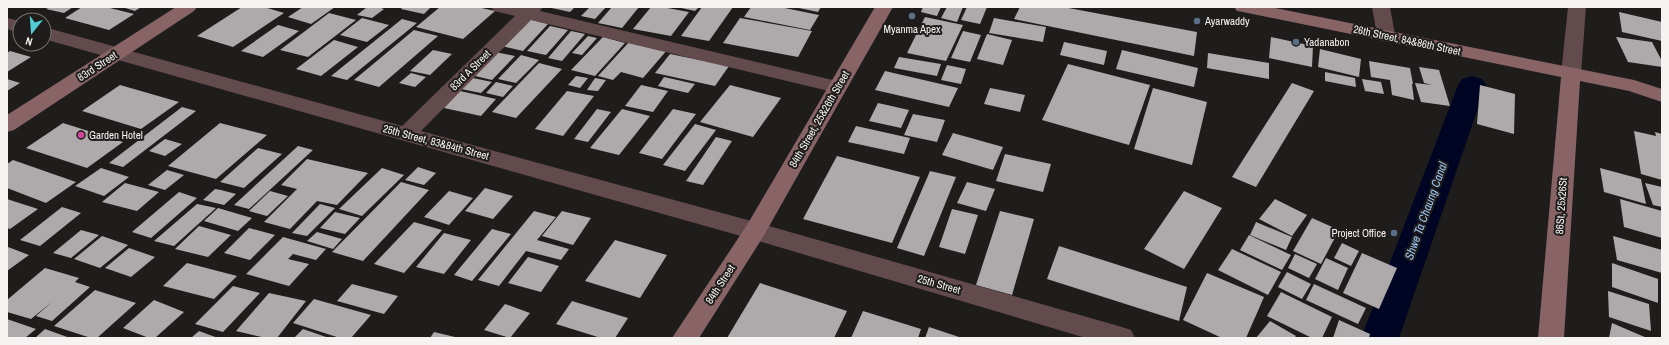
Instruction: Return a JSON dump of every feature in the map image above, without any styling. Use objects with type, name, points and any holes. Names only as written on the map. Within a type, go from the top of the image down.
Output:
[{"type":"street","name":"83rd Street","points":[[7,125],[188,7]]},
{"type":"street","points":[[500,7],[530,10],[837,87]]},
{"type":"street","name":"84th Street, 25&26th Street","points":[[755,231],[884,7]]},
{"type":"street","name":"26th Street, 84&86th Street","points":[[1243,7],[1634,86]]},
{"type":"street","points":[[1381,7],[1386,35]]},
{"type":"street","points":[[1571,74],[1577,7]]},
{"type":"street","name":"83rd A Street","points":[[406,134],[530,10]]},
{"type":"street","points":[[52,35],[117,52]]},
{"type":"street","name":"25th Street, 83&84th Street","points":[[117,52],[227,85],[755,231]]},
{"type":"street","name":"86St, 25x26St","points":[[1551,338],[1571,74]]},
{"type":"street","points":[[1634,86],[1662,84]]},
{"type":"street","points":[[1634,86],[1662,96]]},
{"type":"street","name":"84th Street","points":[[685,338],[755,231]]},
{"type":"street","name":"25th Street","points":[[755,231],[1122,338]]},
{"type":"building","points":[[50,7],[73,7],[64,13],[46,9]]},
{"type":"building","points":[[82,7],[106,7],[134,14],[109,30],[65,18]]},
{"type":"building","points":[[122,7],[141,7],[135,11]]},
{"type":"building","points":[[242,7],[264,7],[284,13],[233,47],[197,36]]},
{"type":"building","points":[[303,7],[335,7],[311,24],[288,17]]},
{"type":"building","points":[[367,7],[378,7],[384,9],[372,18],[357,15]]},
{"type":"building","points":[[403,7],[431,7],[424,14],[401,9]]},
{"type":"building","points":[[440,7],[477,7],[495,11],[463,39],[416,27]]},
{"type":"building","points":[[547,7],[575,7],[570,12]]},
{"type":"building","points":[[590,7],[606,7],[595,19],[581,16]]},
{"type":"building","points":[[612,7],[639,7],[622,28],[598,23]]},
{"type":"building","points":[[651,7],[662,7],[689,12],[671,36],[633,29]]},
{"type":"building","points":[[677,7],[699,7],[695,11]]},
{"type":"building","points":[[702,7],[733,7],[709,41],[681,36]]},
{"type":"building","points":[[751,7],[780,7],[819,15],[810,30],[744,17]]},
{"type":"building","points":[[794,7],[821,7],[818,12]]},
{"type":"building","points":[[923,7],[941,7],[937,16],[921,12]]},
{"type":"building","points":[[947,7],[963,7],[957,22],[941,18]]},
{"type":"building","points":[[967,7],[987,7],[980,24],[961,20]]},
{"type":"building","points":[[1020,7],[1063,7],[1197,32],[1194,56],[1014,19]]},
{"type":"building","points":[[1619,12],[1662,22],[1662,41],[1622,32]]},
{"type":"building","points":[[329,13],[356,20],[308,57],[280,50]]},
{"type":"building","points":[[925,17],[963,25],[946,61],[907,53]]},
{"type":"building","points":[[362,18],[389,25],[367,42],[340,35]]},
{"type":"building","points":[[740,18],[812,31],[798,57],[723,43]]},
{"type":"building","points":[[994,18],[1046,27],[1043,42],[989,33]]},
{"type":"building","points":[[402,19],[417,23],[347,80],[331,76]]},
{"type":"building","points":[[528,19],[548,24],[523,51],[502,46]]},
{"type":"building","points":[[278,25],[299,31],[263,57],[241,51]]},
{"type":"building","points":[[550,26],[568,30],[546,55],[527,51]]},
{"type":"building","points":[[414,30],[438,36],[379,87],[354,80]]},
{"type":"building","points":[[571,31],[585,34],[562,61],[548,58]]},
{"type":"building","points":[[963,31],[981,35],[970,62],[951,58]]},
{"type":"building","points":[[987,34],[1012,40],[1003,65],[977,59]]},
{"type":"building","points":[[588,36],[597,38],[582,55],[572,53]]},
{"type":"building","points":[[603,37],[625,43],[595,76],[571,70]]},
{"type":"building","points":[[1271,37],[1313,46],[1312,67],[1269,58]]},
{"type":"building","points":[[1616,37],[1652,42],[1662,61],[1662,67],[1628,62]]},
{"type":"building","points":[[334,40],[358,47],[321,76],[296,69]]},
{"type":"building","points":[[631,40],[668,49],[643,78],[621,72],[613,80],[598,76]]},
{"type":"building","points":[[1064,42],[1107,51],[1104,65],[1060,55]]},
{"type":"building","points":[[1320,49],[1361,59],[1359,77],[1318,67]]},
{"type":"building","points":[[433,50],[452,54],[430,75],[410,71]]},
{"type":"building","points":[[1122,50],[1198,68],[1194,87],[1116,69]]},
{"type":"building","points":[[10,51],[31,57],[7,72],[7,53]]},
{"type":"building","points":[[495,52],[515,56],[492,80],[471,75]]},
{"type":"building","points":[[1208,53],[1269,63],[1269,79],[1207,68]]},
{"type":"building","points":[[670,54],[729,66],[715,86],[655,73]]},
{"type":"building","points":[[521,55],[539,60],[516,83],[498,79]]},
{"type":"building","points":[[899,57],[941,64],[937,76],[894,68]]},
{"type":"building","points":[[1369,61],[1410,68],[1414,100],[1392,95],[1390,80],[1371,77]]},
{"type":"building","points":[[539,63],[562,69],[516,118],[492,112]]},
{"type":"building","points":[[1068,64],[1150,85],[1129,145],[1042,120]]},
{"type":"building","points":[[947,65],[966,69],[961,84],[941,80]]},
{"type":"building","points":[[1419,67],[1439,70],[1450,106],[1421,102],[1415,83],[1432,85],[1424,83]]},
{"type":"building","points":[[885,71],[958,88],[949,107],[875,90]]},
{"type":"building","points":[[1325,72],[1355,78],[1356,87],[1325,81]]},
{"type":"building","points":[[411,73],[426,77],[415,87],[399,83]]},
{"type":"building","points":[[576,76],[588,78],[580,88],[568,85]]},
{"type":"building","points":[[664,77],[695,84],[688,93],[658,86]]},
{"type":"building","points":[[473,78],[492,82],[481,93],[461,89]]},
{"type":"building","points":[[595,78],[606,80],[598,91],[587,90]]},
{"type":"building","points":[[7,79],[20,83],[7,91]]},
{"type":"building","points":[[1362,79],[1381,82],[1384,94],[1365,91]]},
{"type":"building","points":[[496,82],[513,86],[503,97],[486,93]]},
{"type":"building","points":[[1292,83],[1314,91],[1256,187],[1232,177]]},
{"type":"building","points":[[120,85],[179,102],[141,129],[82,111]]},
{"type":"building","points":[[641,85],[668,91],[653,112],[625,106]]},
{"type":"building","points":[[730,85],[781,98],[753,137],[700,122]]},
{"type":"building","points":[[1480,85],[1515,94],[1514,134],[1477,124]]},
{"type":"building","points":[[990,88],[1025,95],[1020,112],[984,104]]},
{"type":"building","points":[[1153,88],[1207,102],[1192,165],[1134,149]]},
{"type":"building","points":[[460,91],[496,99],[481,116],[444,108]]},
{"type":"building","points":[[567,91],[594,96],[563,136],[535,129]]},
{"type":"building","points":[[878,103],[909,110],[901,128],[869,121]]},
{"type":"building","points":[[182,107],[196,111],[123,167],[109,163]]},
{"type":"building","points":[[597,109],[611,112],[588,142],[574,139]]},
{"type":"building","points":[[622,109],[650,116],[619,155],[590,148]]},
{"type":"building","points":[[673,109],[696,114],[662,159],[639,153]]},
{"type":"building","points":[[913,114],[945,120],[937,142],[904,135]]},
{"type":"building","points":[[63,123],[123,142],[87,168],[26,148]]},
{"type":"building","points":[[220,123],[267,135],[216,179],[168,166]]},
{"type":"building","points":[[695,124],[716,130],[685,171],[663,165]]},
{"type":"building","points":[[856,126],[910,138],[904,154],[848,142]]},
{"type":"building","points":[[1634,131],[1656,136],[1655,132],[1662,134],[1662,180],[1641,174]]},
{"type":"building","points":[[953,133],[1003,147],[993,170],[942,155]]},
{"type":"building","points":[[716,137],[732,141],[703,185],[686,181]]},
{"type":"building","points":[[165,139],[182,144],[165,156],[149,151]]},
{"type":"building","points":[[298,146],[313,150],[249,209],[234,205]]},
{"type":"building","points":[[258,148],[282,154],[244,188],[220,182]]},
{"type":"building","points":[[1005,154],[1051,164],[1043,192],[996,181]]},
{"type":"building","points":[[837,156],[920,177],[892,243],[803,219]]},
{"type":"building","points":[[307,159],[368,173],[337,205],[317,201],[290,229],[264,222],[297,189],[281,185]]},
{"type":"building","points":[[13,160],[76,182],[46,203],[7,188],[7,164]]},
{"type":"building","points":[[418,167],[436,173],[424,185],[405,180]]},
{"type":"building","points":[[101,168],[129,177],[104,196],[75,186]]},
{"type":"building","points":[[382,168],[404,175],[362,216],[339,209]]},
{"type":"building","points":[[1600,168],[1641,179],[1646,204],[1604,192]]},
{"type":"building","points":[[167,170],[184,175],[165,190],[148,185]]},
{"type":"building","points":[[930,171],[956,177],[924,256],[897,248]]},
{"type":"building","points":[[401,182],[429,190],[363,261],[332,252]]},
{"type":"building","points":[[967,182],[995,189],[986,211],[957,203]]},
{"type":"building","points":[[125,183],[159,192],[137,211],[102,202]]},
{"type":"building","points":[[1645,183],[1662,187],[1662,207],[1653,205]]},
{"type":"building","points":[[485,188],[513,196],[493,219],[465,211]]},
{"type":"building","points":[[215,189],[236,194],[224,205],[203,200]]},
{"type":"building","points":[[270,191],[288,196],[267,216],[249,211]]},
{"type":"building","points":[[449,191],[473,198],[449,225],[424,217]]},
{"type":"building","points":[[1184,191],[1222,208],[1184,269],[1144,249]]},
{"type":"building","points":[[179,192],[197,198],[151,238],[132,232]]},
{"type":"building","points":[[7,199],[38,209],[10,229],[7,228]]},
{"type":"building","points":[[1275,199],[1307,215],[1292,236],[1259,219]]},
{"type":"building","points":[[1620,199],[1662,211],[1662,238],[1624,227]]},
{"type":"building","points":[[197,204],[216,208],[174,246],[154,241]]},
{"type":"building","points":[[320,204],[335,208],[307,236],[292,233]]},
{"type":"building","points":[[62,207],[81,213],[40,246],[20,240]]},
{"type":"building","points":[[218,208],[252,218],[238,231],[204,221]]},
{"type":"building","points":[[952,209],[978,215],[965,254],[939,247]]},
{"type":"building","points":[[534,211],[556,217],[537,240],[569,249],[561,260],[526,251],[499,286],[478,280]]},
{"type":"building","points":[[562,211],[591,218],[573,245],[542,236]]},
{"type":"building","points":[[1000,211],[1034,219],[1012,295],[976,285]]},
{"type":"building","points":[[335,212],[360,218],[345,234],[320,228]]},
{"type":"building","points":[[1312,218],[1339,230],[1321,264],[1293,251]]},
{"type":"building","points":[[414,222],[442,230],[404,273],[374,264]]},
{"type":"building","points":[[1256,222],[1292,237],[1286,250],[1250,235]]},
{"type":"building","points":[[199,226],[231,235],[208,257],[175,249]]},
{"type":"building","points":[[249,228],[275,235],[250,260],[224,253]]},
{"type":"building","points":[[492,229],[511,234],[472,281],[454,275]]},
{"type":"building","points":[[81,230],[99,235],[71,258],[53,253]]},
{"type":"building","points":[[317,232],[342,239],[333,249],[307,241]]},
{"type":"building","points":[[444,233],[471,240],[444,274],[416,267]]},
{"type":"building","points":[[1249,235],[1291,255],[1282,270],[1240,250]]},
{"type":"building","points":[[102,236],[128,245],[100,268],[74,259]]},
{"type":"building","points":[[1613,236],[1662,250],[1662,273],[1617,260]]},
{"type":"building","points":[[283,237],[326,249],[316,260],[293,254],[288,259],[309,264],[289,286],[246,274]]},
{"type":"building","points":[[615,240],[667,255],[640,298],[585,281]]},
{"type":"building","points":[[1342,243],[1359,251],[1351,266],[1334,258]]},
{"type":"building","points":[[1059,246],[1187,287],[1179,321],[1047,279]]},
{"type":"building","points":[[8,247],[29,255],[7,271],[7,248]]},
{"type":"building","points":[[129,248],[155,257],[131,277],[105,268]]},
{"type":"building","points":[[1232,249],[1281,272],[1268,295],[1218,270]]},
{"type":"building","points":[[1362,253],[1397,268],[1379,309],[1343,293]]},
{"type":"building","points":[[1295,254],[1317,264],[1309,278],[1288,268]]},
{"type":"building","points":[[528,257],[559,266],[541,292],[508,283]]},
{"type":"building","points":[[1326,258],[1348,268],[1338,290],[1315,279]]},
{"type":"building","points":[[187,263],[237,276],[214,299],[163,286]]},
{"type":"building","points":[[1612,263],[1658,279],[1658,303],[1612,287]]},
{"type":"building","points":[[45,268],[79,278],[75,282],[90,287],[52,321],[36,316],[53,301],[31,319],[7,312],[7,300]]},
{"type":"building","points":[[1287,272],[1311,284],[1302,299],[1278,287]]},
{"type":"building","points":[[1207,273],[1264,297],[1246,338],[1222,338],[1183,320]]},
{"type":"building","points":[[760,283],[847,311],[834,338],[727,338]]},
{"type":"building","points":[[352,284],[398,296],[384,314],[337,301]]},
{"type":"building","points":[[1314,284],[1366,308],[1358,324],[1306,300]]},
{"type":"building","points":[[233,286],[260,293],[223,332],[195,324]]},
{"type":"building","points":[[95,290],[136,303],[97,338],[91,338],[54,326]]},
{"type":"building","points":[[1608,291],[1649,304],[1651,331],[1609,317]]},
{"type":"building","points":[[1281,292],[1332,317],[1322,338],[1312,338],[1267,316]]},
{"type":"building","points":[[269,293],[306,301],[277,338],[266,338],[236,331]]},
{"type":"building","points":[[314,299],[371,315],[351,338],[340,338],[293,323]]},
{"type":"building","points":[[154,300],[184,312],[155,338],[149,338],[123,328]]},
{"type":"building","points":[[572,301],[628,318],[615,338],[601,338],[556,324]]},
{"type":"building","points":[[505,304],[530,313],[510,338],[484,330]]},
{"type":"building","points":[[863,311],[921,329],[918,338],[851,338]]},
{"type":"building","points":[[7,319],[36,329],[25,338],[7,338]]},
{"type":"building","points":[[1339,320],[1370,334],[1369,338],[1333,338]]},
{"type":"building","points":[[1270,321],[1296,336],[1294,338],[1256,338]]},
{"type":"building","points":[[1612,323],[1647,338],[1609,338]]},
{"type":"building","points":[[929,327],[962,338],[925,338]]},
{"type":"building","points":[[45,329],[70,338],[35,338]]},
{"type":"building","points":[[303,329],[329,338],[294,338]]},
{"type":"building","points":[[199,331],[218,338],[191,338]]},
{"type":"building","points":[[434,332],[455,337],[455,338],[430,338]]},
{"type":"waterway","name":"Shwe Ta Chaung Canal","points":[[1380,338],[1472,85]]},
{"type":"place","name":"Myanma Apex","points":[[912,16]]},
{"type":"place","name":"Ayarwaddy","points":[[1197,21]]},
{"type":"place","name":"Yadanabon","points":[[1296,42]]},
{"type":"place","name":"Garden Hotel","points":[[81,135]]},
{"type":"place","name":"Project Office","points":[[1394,233]]}]
